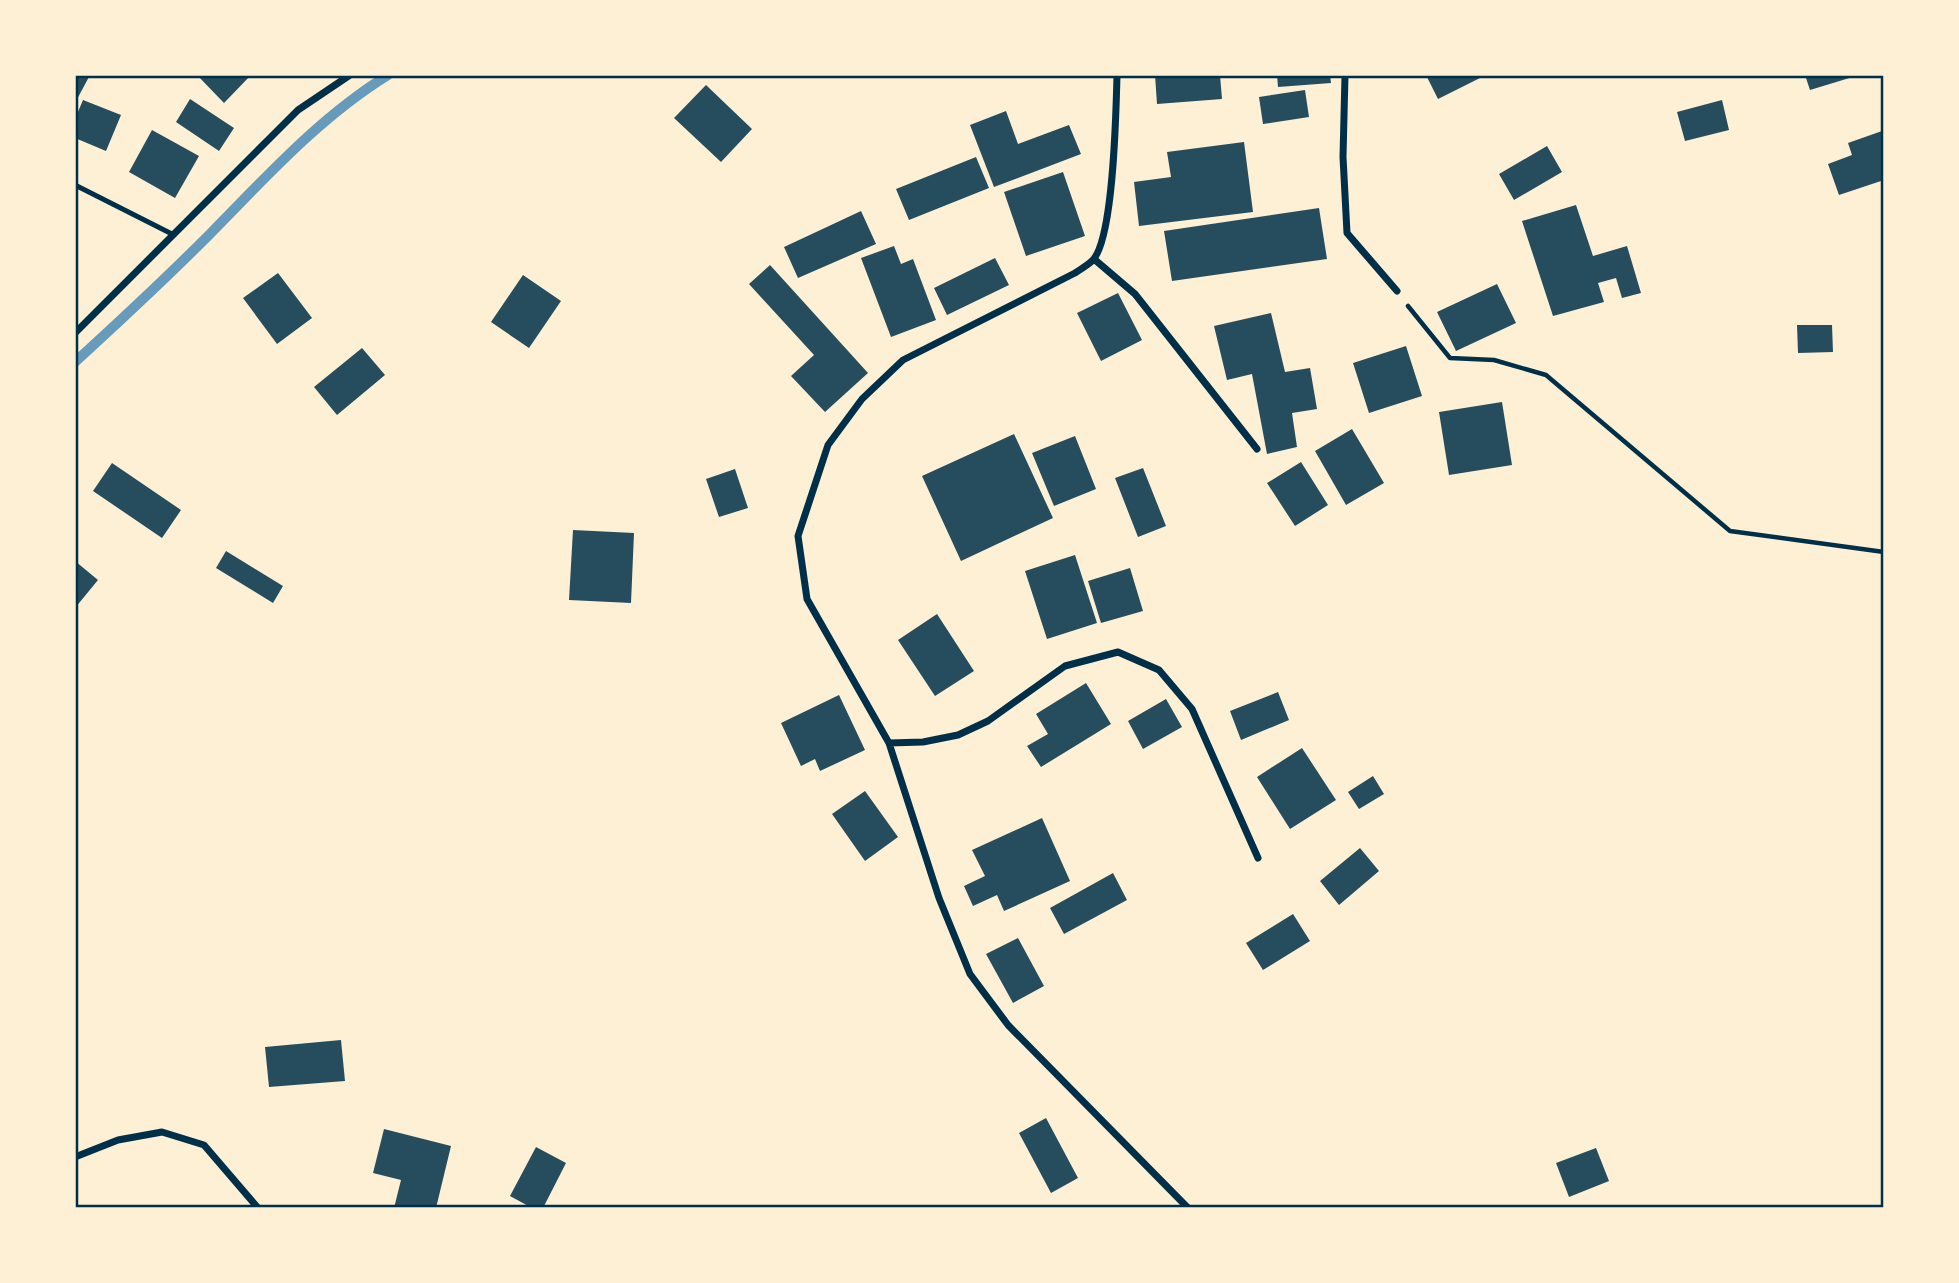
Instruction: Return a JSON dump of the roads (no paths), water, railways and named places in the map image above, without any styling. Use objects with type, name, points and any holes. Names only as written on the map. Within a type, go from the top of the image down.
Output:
[{"type":"street","points":[[75,333],[298,110],[350,75]]},
{"type":"street","points":[[1117,75],[1115,150],[1103,239],[1094,259],[1075,273],[904,360],[862,399],[828,444],[797,536],[807,598],[889,743],[939,898],[970,974],[1008,1025],[1188,1208]]},
{"type":"street","points":[[1345,75],[1343,156],[1347,233],[1397,291]]},
{"type":"street","points":[[1094,259],[1135,294],[1257,449]]},
{"type":"street","points":[[889,743],[923,742],[958,735],[988,722],[1065,666],[1118,652],[1159,670],[1192,709],[1258,858]]},
{"type":"street","points":[[75,1157],[118,1140],[162,1132],[204,1145],[258,1208]]},
{"type":"lane","points":[[75,185],[174,235]]},
{"type":"waterway","points":[[75,362],[177,267],[294,149],[339,110],[388,75]]}]
